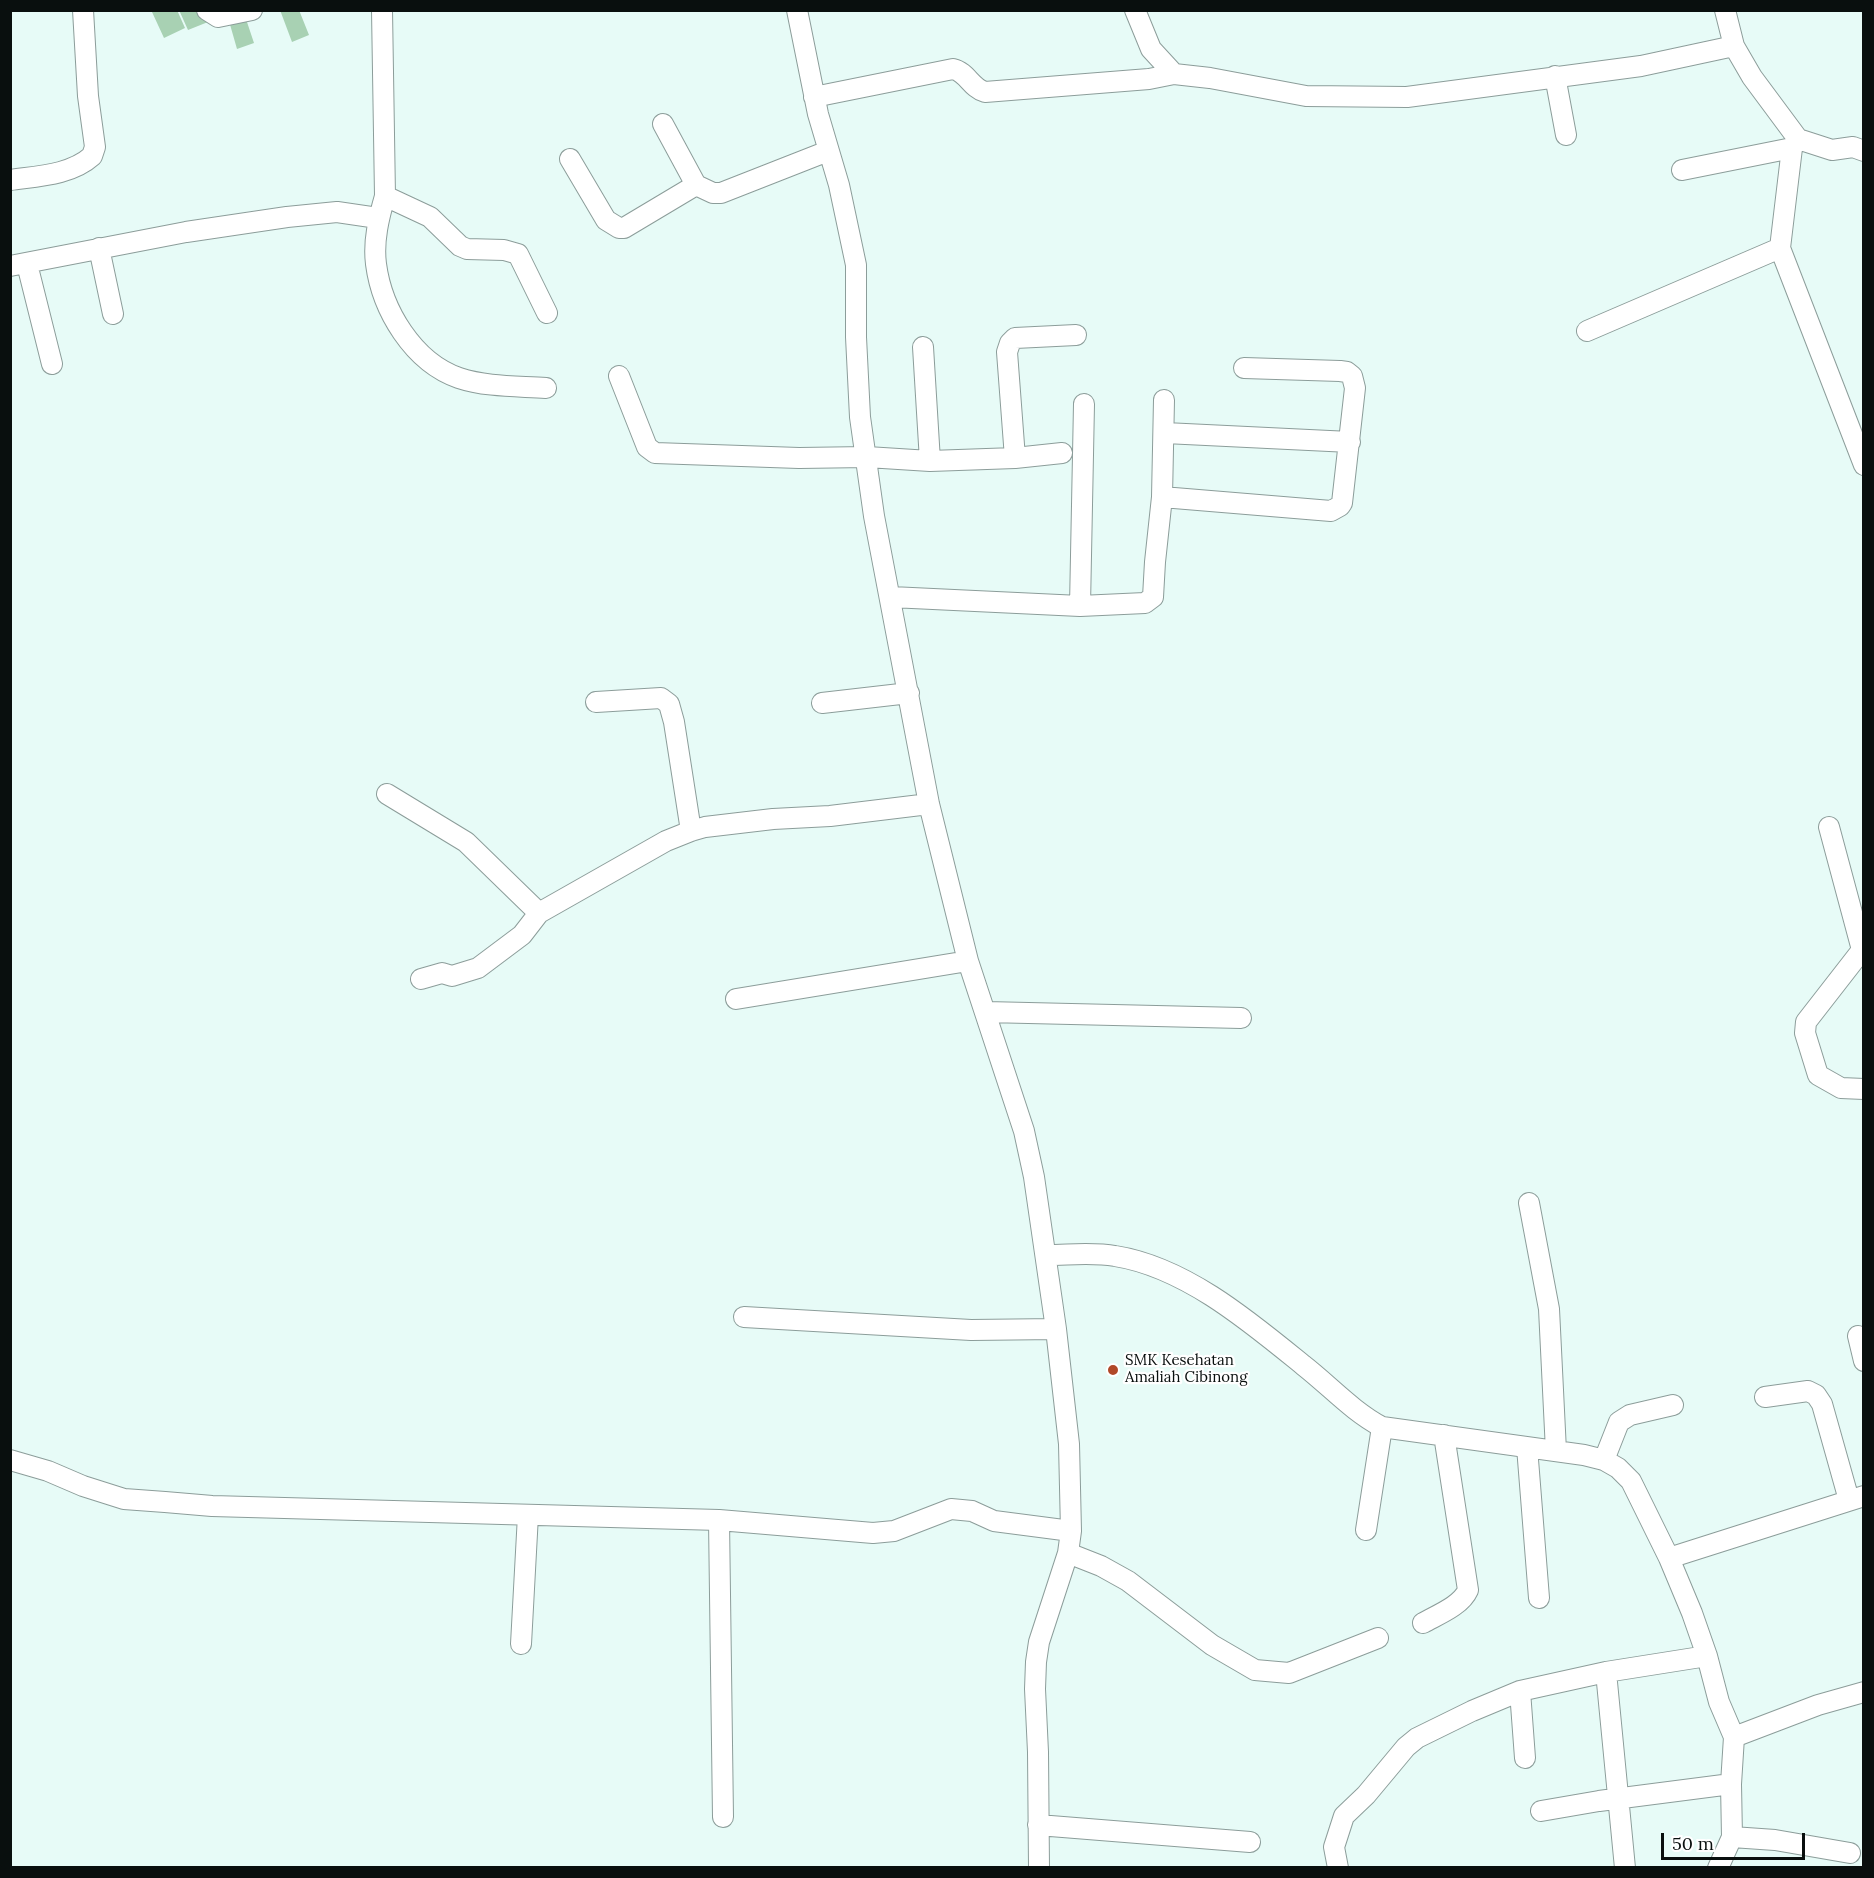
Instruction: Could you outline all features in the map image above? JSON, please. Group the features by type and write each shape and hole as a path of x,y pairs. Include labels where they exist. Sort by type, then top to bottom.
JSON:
{"street":[{"path":"10,180 77,167 92,156 95,147 88,96 83,10"},
{"path":"207,10 218,17 252,10"},
{"path":"382,10 385,196 378,221 376,263 383,294 393,319 409,342 429,361 458,378 494,385 546,388"},
{"path":"797,10 814,97 839,185 856,265 857,379 860,417 874,516 929,804 968,961 1024,1131 1034,1177 1056,1329 1069,1444 1071,1531 1068,1553 1039,1641 1036,1662 1039,1868"},
{"path":"1135,10 1151,49 1173,74"},
{"path":"1725,10 1734,46 1795,144 1780,248 1863,465"},
{"path":"814,97 953,69 964,74 977,89 991,92 1149,79 1173,74 1210,78 1306,96 1407,97 1641,66 1734,46"},
{"path":"1555,76 1566,135"},
{"path":"663,124 696,185 714,194 828,151"},
{"path":"1682,170 1795,144 1832,150 1853,147 1863,151"},
{"path":"570,159 606,220 615,228 624,228 696,185"},
{"path":"385,196 430,218 460,246 467,249 504,250 518,254 547,313"},
{"path":"52,364 19,265 186,232 287,217 337,212 371,217 378,221"},
{"path":"99,248 113,314"},
{"path":"1587,331 1780,248"},
{"path":"1015,458 1008,352 1010,343 1015,338 1076,335"},
{"path":"923,347 930,461"},
{"path":"1162,497 1333,510 1342,503 1355,381 1347,372 1244,368"},
{"path":"619,376 651,452 733,457 867,457 930,461 1015,458 1062,453"},
{"path":"891,597 1080,606 1145,603 1153,599 1162,497 1164,399"},
{"path":"1080,606 1084,404"},
{"path":"1165,433 1350,442"},
{"path":"822,703 909,693"},
{"path":"596,702 661,698 669,704 674,722 691,831"},
{"path":"387,794 466,842 539,913"},
{"path":"421,979 442,973 452,976 478,968 522,934 539,913 666,841 691,831 705,827 773,819 830,816 929,804"},
{"path":"1829,826 1862,950 1806,1022 1805,1033 1818,1075 1841,1088 1863,1089"},
{"path":"735,999 968,961"},
{"path":"986,1012 1241,1018"},
{"path":"1529,1203 1549,1309 1556,1451"},
{"path":"1046,1255 1115,1256 1170,1273 1217,1300 1305,1366 1342,1400 1382,1427 1584,1455 1604,1460 1618,1468 1631,1481 1669,1558 1707,1656 1719,1702 1734,1737 1731,1784 1732,1837 1718,1868"},
{"path":"744,1317 970,1330 1056,1329"},
{"path":"1858,1336 1863,1361"},
{"path":"1669,1558 1856,1498 1822,1404 1816,1395 1808,1390 1765,1397"},
{"path":"1604,1460 1619,1422 1630,1415 1673,1405"},
{"path":"1366,1530 1382,1427"},
{"path":"1423,1623 1458,1602 1466,1596 1468,1590 1444,1435"},
{"path":"1527,1446 1539,1599"},
{"path":"10,1460 124,1498 212,1506 719,1520 873,1533 894,1531 951,1509 972,1511 994,1521 1071,1531"},
{"path":"521,1644 528,1515"},
{"path":"719,1520 723,1817"},
{"path":"1068,1553 1101,1566 1128,1581 1212,1645 1255,1670 1289,1673 1378,1638"},
{"path":"1338,1868 1335,1847 1344,1816 1366,1795 1406,1747 1417,1738 1520,1691 1606,1672 1707,1656"},
{"path":"1606,1672 1625,1868"},
{"path":"1520,1691 1525,1758"},
{"path":"1734,1737 1818,1705 1863,1692"},
{"path":"1541,1811 1731,1784"},
{"path":"1038,1826 1250,1842"},
{"path":"1732,1837 1774,1840 1850,1852"}],"building":[{"path":"177,10 185,28 164,38 152,12"},
{"path":"179,10 203,10 208,22 188,30"},
{"path":"280,10 299,10 309,35 292,42"},
{"path":"245,16 254,43 237,49 229,21"}],"place":[{"name":"SMK Kesehatan Amaliah Cibinong","path":"1113,1370"}]}
